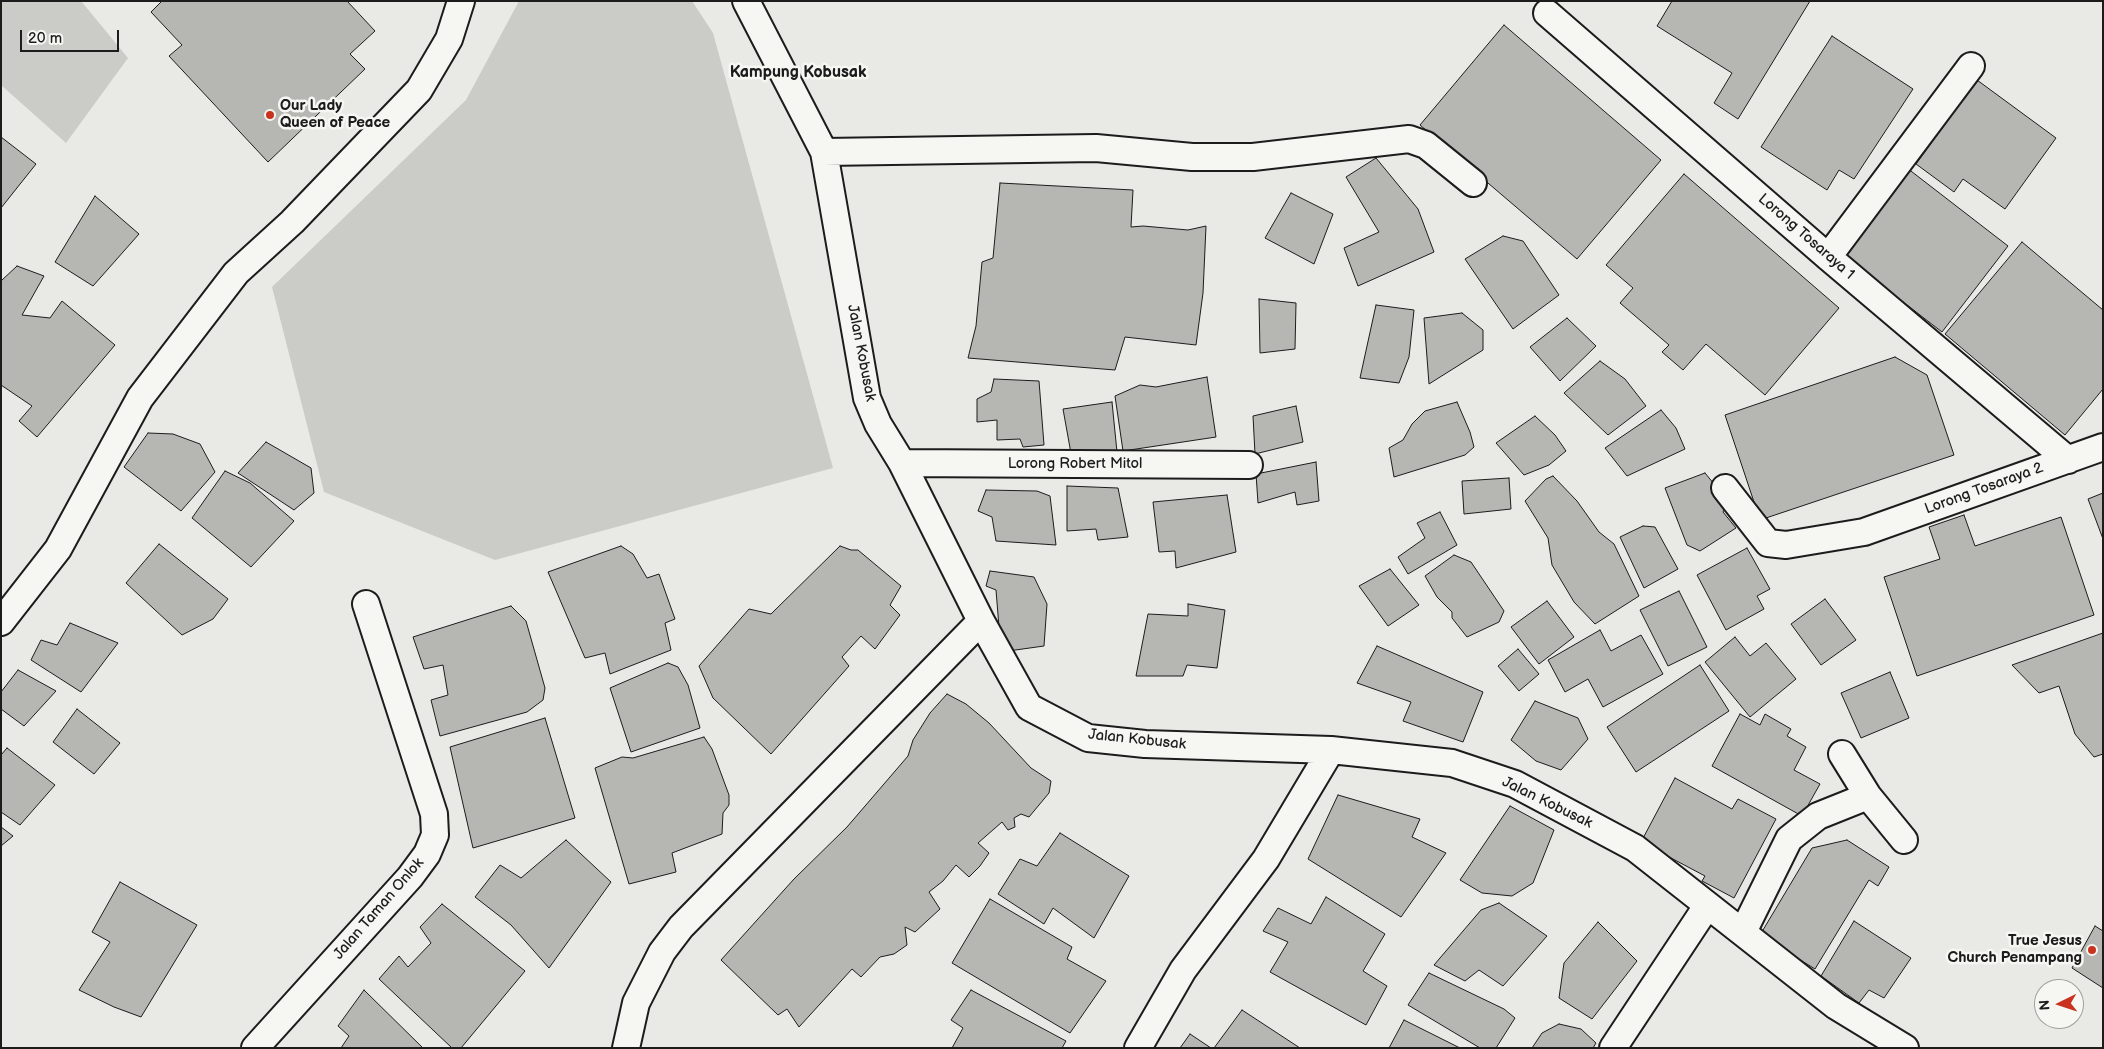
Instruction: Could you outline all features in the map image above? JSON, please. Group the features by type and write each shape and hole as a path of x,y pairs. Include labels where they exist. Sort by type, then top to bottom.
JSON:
{"street":[{"path":"1,622 58,549 140,398 236,273 292,222 419,90 449,39 461,1"},
{"name":"Jalan Kobusak","path":"746,1 824,152 867,398 878,424 902,463 981,621 1029,707 1088,738 1145,744 1331,750 1452,763 1515,784 1634,848 1836,1006 1905,1048"},
{"name":"Lorong Tosaraya 1","path":"1547,13 1828,257 2068,460"},
{"path":"1828,257 1971,66"},
{"path":"824,152 1096,148 1192,157 1253,158 1409,139 1426,145 1473,182"},
{"name":"Lorong Tosaraya 2","path":"1725,488 1768,543 1786,546 1864,532 2103,447"},
{"name":"Lorong Robert Mitol","path":"902,463 1249,465"},
{"name":"Jalan Taman Onlok","path":"255,1048 410,876 427,854 435,835 434,814 366,604"},
{"path":"626,1048 636,1003 662,952 681,927 981,621"},
{"path":"1138,1048 1183,970 1266,859 1331,750"},
{"path":"1842,754 1868,796 1904,840"},
{"path":"1743,932 1789,839 1818,816 1868,796"},
{"path":"1613,1048 1707,906"}],"shaded area":[{"path":"1,1 81,1 128,58 66,143 1,85"},
{"path":"519,1 692,1 713,33 833,468 495,560 324,492 272,287 466,100"}],"building":[{"name":"Our Lady Queen of Peace","path":"162,1 347,1 375,31 350,54 365,69 268,162 169,56 182,45 151,12"},
{"path":"1672,1 1810,1 1738,119 1714,103 1732,73 1657,26"},
{"path":"1504,25 1661,160 1577,259 1420,125"},
{"path":"1832,36 1913,89 1854,179 1839,170 1827,190 1761,147"},
{"path":"1977,80 2056,138 2005,209 1963,179 1954,192 1916,164"},
{"path":"1,137 36,164 1,208"},
{"path":"1376,158 1418,209 1434,252 1358,286 1344,248 1379,232 1346,177"},
{"path":"1907,168 2008,246 1942,332 1841,254"},
{"path":"1684,174 1839,308 1765,395 1706,344 1683,370 1662,352 1669,345 1620,303 1633,288 1606,265"},
{"path":"1000,183 1133,190 1131,227 1143,226 1188,230 1206,226 1203,293 1196,345 1125,337 1115,370 968,358 976,326 982,262 993,258"},
{"path":"1291,193 1333,214 1314,264 1265,238"},
{"path":"95,196 139,234 93,286 55,262"},
{"path":"1503,236 1523,241 1559,295 1513,329 1465,259"},
{"path":"2022,242 2103,310 2103,389 2065,435 1945,334"},
{"path":"17,266 44,276 22,315 50,318 62,301 115,345 37,437 19,421 32,406 1,385 1,281"},
{"path":"1259,299 1296,303 1295,349 1260,353"},
{"path":"1376,305 1414,310 1409,357 1399,383 1360,378"},
{"path":"1462,313 1483,330 1483,350 1429,384 1424,318"},
{"path":"1567,318 1596,346 1560,381 1530,347"},
{"path":"1895,357 1927,375 1954,455 1760,520 1725,415"},
{"path":"1600,361 1625,379 1646,406 1608,435 1564,393"},
{"path":"1207,377 1216,437 1123,451 1115,396 1140,385 1156,387"},
{"path":"994,379 1039,381 1044,445 1023,447 1020,439 997,440 997,420 977,422 977,399 991,392"},
{"path":"1112,402 1117,452 1072,459 1063,409"},
{"path":"1457,402 1470,432 1474,447 1465,455 1394,477 1389,448 1403,440 1412,424 1425,411"},
{"path":"1296,406 1303,442 1255,454 1253,416"},
{"path":"1661,410 1676,428 1685,449 1627,476 1605,448"},
{"path":"1535,416 1555,435 1566,451 1549,465 1524,475 1496,443"},
{"path":"148,433 173,434 200,444 215,472 181,511 124,467"},
{"path":"266,442 311,468 314,493 294,510 238,473"},
{"path":"1316,462 1319,501 1297,505 1295,492 1258,503 1256,474"},
{"path":"225,471 250,483 294,521 251,567 192,518"},
{"path":"1705,473 1728,501 1723,512 1736,528 1700,551 1687,545 1665,488"},
{"path":"1553,476 1577,501 1599,532 1614,544 1639,596 1595,624 1574,602 1552,565 1548,538 1525,501 1546,479"},
{"path":"1509,478 1511,509 1464,514 1462,481"},
{"path":"1067,486 1118,488 1128,537 1098,540 1096,529 1067,531"},
{"path":"986,490 1037,491 1050,496 1056,545 996,541 992,517 978,511"},
{"path":"2103,493 2103,539 2088,499"},
{"path":"1227,495 1236,552 1176,568 1175,551 1159,552 1153,502"},
{"path":"1440,512 1457,545 1408,574 1398,557 1425,538 1417,523"},
{"path":"1964,515 1975,546 2061,517 2094,615 1917,676 1884,577 1940,559 1929,527"},
{"path":"1643,526 1655,527 1678,569 1644,588 1620,537"},
{"path":"159,544 228,599 213,619 182,635 126,583"},
{"path":"621,546 633,554 647,578 659,574 675,619 665,623 671,650 610,674 605,653 585,658 548,572"},
{"path":"840,546 851,550 858,550 901,586 890,605 900,615 875,649 861,636 842,657 849,666 771,754 713,698 699,666 749,609 771,614"},
{"path":"1747,548 1770,589 1757,596 1764,609 1726,630 1697,575"},
{"path":"1454,555 1471,562 1504,611 1499,622 1467,637 1452,618 1452,612 1437,597 1425,576"},
{"path":"1390,569 1419,605 1388,626 1359,586"},
{"path":"990,571 1034,577 1047,604 1044,646 1001,652 996,590 986,586"},
{"path":"1679,591 1707,647 1668,666 1640,610"},
{"path":"1825,599 1856,640 1821,665 1791,624"},
{"path":"1547,601 1574,637 1539,664 1511,627"},
{"path":"1188,604 1225,610 1217,668 1187,665 1183,676 1136,676 1148,614 1188,616"},
{"path":"511,606 526,621 545,688 543,700 527,712 440,736 431,700 448,695 443,665 424,669 413,637"},
{"path":"70,623 118,643 81,692 31,660 41,640 57,645"},
{"path":"1600,630 1611,651 1641,635 1663,674 1603,707 1588,679 1565,692 1548,660"},
{"path":"2103,633 2103,754 2094,757 2075,734 2059,686 2039,693 2012,665"},
{"path":"1735,637 1750,656 1766,643 1796,679 1750,717 1705,662"},
{"path":"1377,646 1483,692 1463,742 1403,721 1411,702 1357,683"},
{"path":"1518,649 1539,674 1519,691 1498,666"},
{"path":"668,663 678,667 688,685 700,728 631,752 610,688"},
{"path":"1700,665 1729,711 1636,772 1607,727"},
{"path":"18,670 56,691 24,726 1,709 1,692"},
{"path":"1890,672 1909,718 1861,738 1841,693"},
{"path":"947,694 966,704 989,723 1031,768 1051,781 1049,793 1029,817 1021,814 1014,818 1015,827 1008,830 1002,822 978,843 989,853 969,877 956,865 943,881 929,892 940,909 915,932 905,927 907,945 894,954 880,957 861,977 852,969 799,1027 787,1009 778,1015 721,960 794,879 847,827 908,756 913,740 930,713"},
{"path":"1535,701 1578,718 1588,739 1561,770 1536,761 1511,740"},
{"path":"77,709 120,743 94,774 53,742"},
{"path":"1740,714 1760,725 1765,714 1791,729 1787,736 1806,747 1794,770 1820,784 1802,816 1712,766"},
{"path":"545,718 575,818 473,848 450,747"},
{"path":"704,737 712,749 729,795 729,805 723,813 722,834 672,853 676,872 629,884 595,768 622,757 633,758"},
{"path":"7,748 55,785 20,825 1,812 1,755"},
{"path":"1675,778 1732,809 1738,799 1776,819 1734,898 1702,881 1705,876 1641,842"},
{"path":"1338,795 1420,819 1412,837 1446,853 1401,917 1308,859"},
{"path":"1510,806 1554,830 1533,883 1512,896 1482,893 1460,880"},
{"path":"1,827 13,836 1,846"},
{"path":"1060,833 1129,876 1094,938 1053,908 1044,924 998,894 1020,859 1037,866"},
{"path":"566,840 611,882 549,968 511,925 475,897 500,865 521,878"},
{"path":"1847,840 1889,867 1878,886 1869,880 1815,969 1760,935 1812,848"},
{"path":"120,882 197,925 141,1017 114,1007 79,990 110,942 92,932"},
{"path":"1326,897 1385,934 1363,971 1387,986 1366,1025 1270,972 1288,942 1263,931 1278,908 1311,924"},
{"path":"990,899 1072,947 1067,959 1106,981 1070,1033 952,963"},
{"path":"1499,903 1547,936 1503,986 1479,970 1465,981 1434,965 1481,910"},
{"path":"442,904 525,971 461,1048 452,1048 379,979 399,956 408,967 431,943 420,927"},
{"path":"1854,921 1911,958 1884,998 1869,990 1859,1003 1821,976"},
{"path":"1598,922 1637,961 1592,1019 1559,998 1564,963"},
{"name":"True Jesus Church Penampang","path":"2095,926 2103,931 2103,988 2072,968"},
{"path":"1429,973 1504,1009 1515,1018 1496,1048 1480,1048 1408,1005"},
{"path":"364,990 423,1048 341,1048 349,1036 338,1026"},
{"path":"971,990 1066,1041 1062,1048 952,1048 963,1028 951,1020"},
{"path":"1242,1010 1300,1048 1214,1048"},
{"path":"1404,1020 1460,1048 1389,1048"},
{"path":"1559,1024 1581,1029 1596,1043 1593,1048 1532,1048 1542,1033"},
{"path":"1190,1034 1211,1048 1180,1048"}],"place":[{"name":"Our Lady Queen of Peace","path":"270,115"},
{"name":"True Jesus Church Penampang","path":"2092,950"}],"district":[{"name":"Kampung Kobusak","path":"798,73"}]}
